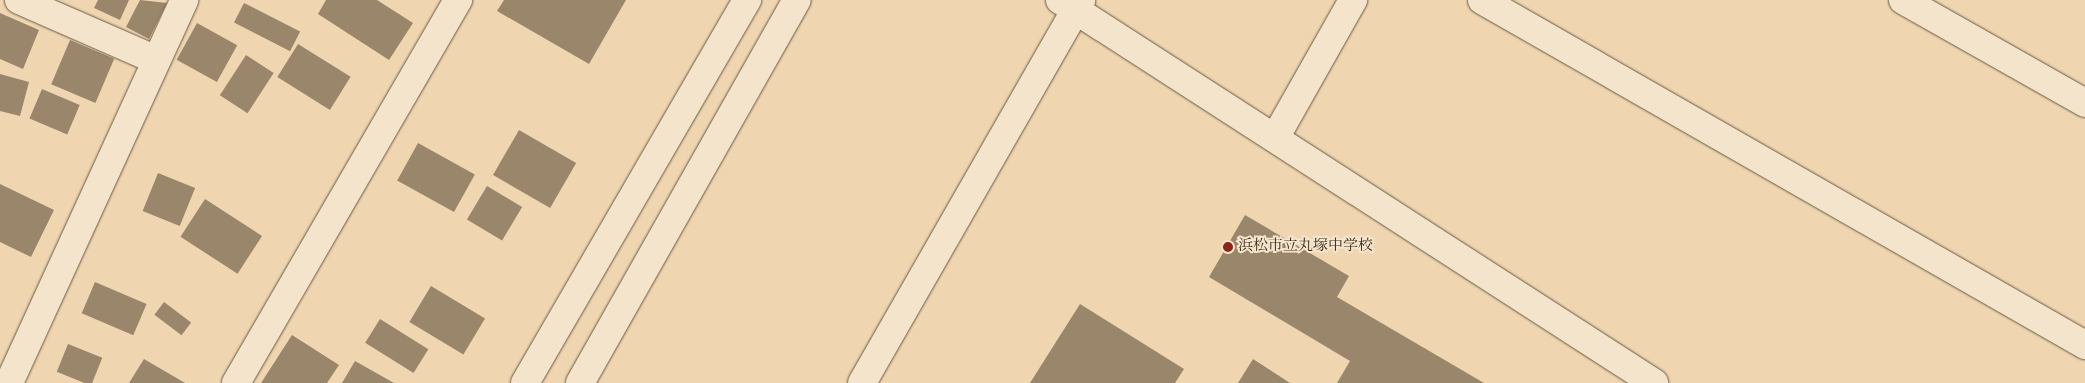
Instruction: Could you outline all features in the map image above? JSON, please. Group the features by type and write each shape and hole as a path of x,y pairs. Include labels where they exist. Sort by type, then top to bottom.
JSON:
{"street":[{"path":"19,0 154,59"},
{"path":"9,383 154,59 184,0"},
{"path":"236,383 458,0"},
{"path":"526,383 747,0"},
{"path":"580,383 797,0"},
{"path":"1275,138 1353,0"},
{"path":"1482,0 2085,345"},
{"path":"1903,0 2085,103"},
{"path":"862,383 1072,3 1275,138 1654,383"}],"building":[{"path":"98,0 129,0 120,20 94,8"},
{"path":"140,0 167,3 149,39 126,27"},
{"path":"326,0 377,0 413,23 389,60 318,14"},
{"path":"504,0 626,0 589,64 497,11"},
{"path":"244,3 300,32 290,51 234,23"},
{"path":"0,13 39,30 23,69 0,59"},
{"path":"197,23 237,45 217,82 177,60"},
{"path":"70,40 114,59 95,103 51,84"},
{"path":"298,44 351,77 330,110 277,77"},
{"path":"246,55 274,73 248,113 220,95"},
{"path":"0,74 29,82 20,116 0,111"},
{"path":"42,89 80,105 67,134 29,118"},
{"path":"519,130 576,163 550,208 493,175"},
{"path":"418,143 475,175 454,212 397,181"},
{"path":"158,173 195,188 180,226 143,211"},
{"path":"0,184 54,210 31,257 0,242"},
{"path":"487,186 522,207 502,241 467,219"},
{"path":"205,199 262,236 238,274 180,237"},
{"path":"1245,215 1349,276 1337,297 1484,383 1337,383 1350,361 1209,277"},
{"path":"95,282 147,304 133,335 82,313"},
{"path":"431,286 485,318 463,354 409,322"},
{"path":"164,302 191,322 182,335 154,315"},
{"path":"1080,304 1184,369 1175,383 1030,383"},
{"path":"380,319 428,349 414,373 365,343"},
{"path":"292,335 339,365 327,383 261,383"},
{"path":"68,344 102,358 92,383 84,383 57,372"},
{"path":"144,359 185,383 129,383"},
{"path":"1253,359 1290,383 1238,383"},
{"path":"355,361 394,383 342,383"}],"place":[{"name":"浜松市立丸塚中学校","path":"1228,247"}]}
